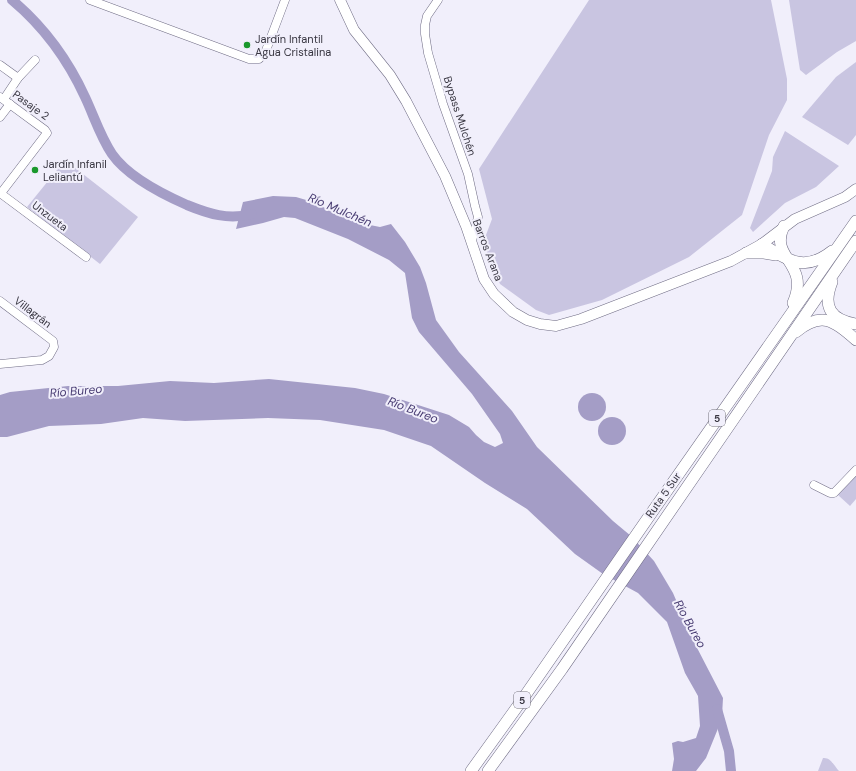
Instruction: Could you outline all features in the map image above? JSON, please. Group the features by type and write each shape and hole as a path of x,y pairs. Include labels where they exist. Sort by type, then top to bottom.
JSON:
{"highway":[{"name":"Ruta 5 Sur","path":"471,771 856,220"},
{"path":"784,226 780,241 782,250 786,258 795,269 798,283 797,293 785,321"},
{"name":"Ruta 5 Sur","path":"488,771 535,707 663,524 856,241"},
{"path":"746,253 764,253 786,258 799,263 812,262 826,255 841,242"},
{"path":"762,244 786,258"},
{"path":"837,268 828,294 829,306 833,314 855,330"},
{"path":"789,338 810,322 819,320 832,322 855,330"}],"main road":[{"name":"Barros Arana","path":"340,0 354,30 390,75 406,101 445,176 472,241 484,279 500,301 520,316 533,323 550,326 571,322 602,312 684,280 746,253 762,244 795,219 845,197 856,189"}],"street":[{"path":"90,0 249,59 259,59 265,53 285,0"},
{"name":"Bypass Mulchén","path":"438,0 427,16 425,34 428,53 443,104 468,174 478,217 472,241"},
{"path":"0,118 5,100 18,78 35,60"},
{"path":"0,64 18,78"},
{"name":"Pasaje 2","path":"0,193 47,133 5,100"},
{"name":"Unzueta","path":"0,193 86,257"},
{"name":"Villagrán","path":"0,302 53,341 54,347 46,358 0,364"},
{"path":"814,485 830,493 834,493 856,470"}],"shaded area":[{"path":"589,0 771,0 787,79 787,100 769,135 742,215 689,257 602,300 549,315 536,310 500,284 483,243 492,219 479,169"},
{"path":"789,0 856,0 856,41 837,52 806,75 800,70"},
{"path":"856,62 856,135 848,145 802,117 836,77"},
{"path":"785,131 839,166 816,187 785,203 753,232 750,228 772,171 773,157"},
{"path":"65,160 138,217 100,264 27,207"},
{"path":"856,475 856,499 850,506 838,495"},
{"path":"823,758 830,760 839,771 818,771"}],"water":[{"path":"273,196 296,197 313,202 360,223 380,227 391,224 405,242 420,267 436,320 459,352 512,411 537,447 613,521 631,536 654,561 673,593 694,642 723,698 722,716 717,731 706,758 696,771 672,771 674,759 672,743 678,741 683,742 696,738 700,726 698,696 685,673 667,622 638,593 603,574 575,554 527,509 485,483 431,446 384,430 320,420 268,418 185,421 143,418 101,424 49,426 7,437 0,437 0,395 10,392 68,386 118,386 170,381 214,383 269,379 355,388 384,394 449,415 469,427 484,442 495,447 503,443 500,434 472,394 419,332 412,318 405,273 389,260 348,239 295,218 284,217 236,229 243,202"},
{"path":"592,393 602,397 606,407 602,417 592,421 582,417 578,407 582,397"},
{"path":"612,417 622,421 626,431 622,441 612,445 602,441 598,431 602,421"}],"waterway":[{"name":"Río Mulchén","path":"12,0 44,32 63,57 78,83 108,147 112,154 127,170 146,184 167,196 203,211 227,216 243,216 252,214"},
{"name":"Río Bureo","path":"717,709 729,751 731,771"}],"place":[{"name":"Jardín Infantil Agua Cristalina","path":"247,45"},
{"name":"Jardín Infanil Leliantú","path":"35,170"}]}
